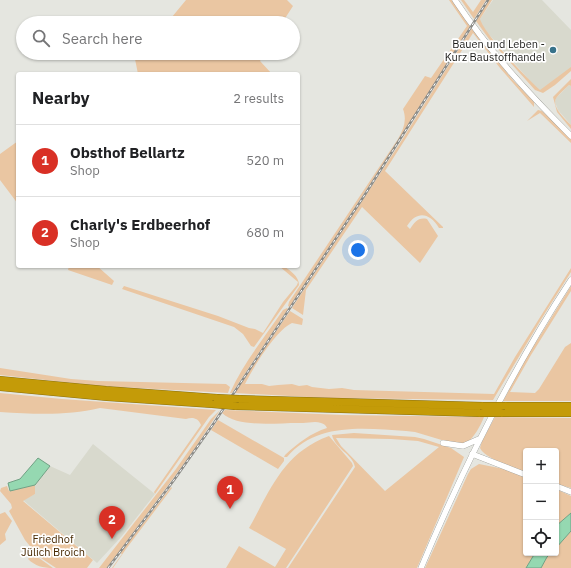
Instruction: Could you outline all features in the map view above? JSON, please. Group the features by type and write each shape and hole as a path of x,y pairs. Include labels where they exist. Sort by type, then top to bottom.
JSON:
{"highway":[{"path":"0,380 106,390 217,398 237,402"},
{"path":"0,387 107,397 212,404 237,402 482,409 505,406 571,406"},
{"path":"482,409 501,413 571,413"}],"main road":[{"path":"455,0 472,25 501,61 571,136"},
{"path":"421,568 479,439 521,361 571,280"},
{"path":"443,443 463,446 479,439"},
{"path":"472,454 523,474"},
{"path":"559,487 571,492"}],"shaded area":[{"path":"493,0 542,0 571,30 571,68 539,91 478,22"},
{"path":"569,85 571,86 571,125 558,110 555,102 556,98"},
{"path":"93,444 155,494 122,536 97,563 23,500 35,494 35,485 50,466 70,475"},
{"path":"38,458 50,466 35,485 10,491 8,483 20,479"},
{"path":"571,513 571,531 559,545 559,523"},
{"path":"533,556 548,556 541,568 526,568"}],"green space":[{"path":"186,0 287,0 293,6 287,16 173,16"},
{"path":"449,0 452,0 471,25 397,143 290,307 288,306 289,302 398,139 404,124 405,117 403,109 425,76 431,78 467,26"},
{"path":"461,0 464,0 473,12 481,0 486,0 474,19"},
{"path":"489,0 492,0 480,19 483,26 507,56 540,90 571,67 571,71 543,93 535,90 489,39 476,21"},
{"path":"472,28 512,79 534,102 534,107 500,68 473,33 385,171 443,228 439,228 432,219 423,215 415,217 407,226 410,229 419,219 427,219 438,236 420,263 362,207 306,290 303,315 292,308 400,143"},
{"path":"135,60 261,60 270,72 138,72"},
{"path":"571,79 571,86 569,85 557,97 555,104 562,116 571,125 571,129 557,112 553,97"},
{"path":"538,110 542,111 571,139 571,143 540,113 527,121"},
{"path":"16,142 16,201 0,180 0,154"},
{"path":"68,268 99,268 114,281 112,285 68,270"},
{"path":"281,268 286,268 294,274 298,279 299,285 254,347 251,346 243,334 234,327 122,289 124,286 218,316 263,333 298,282"},
{"path":"571,268 571,272 493,400 326,398 234,393 290,311 303,319 302,325 292,323 279,333 253,369 245,384 262,384 269,386 292,384 329,389 342,388 354,390 494,394 515,357"},
{"path":"571,286 571,291 510,392 535,393 565,347 571,343 571,401 503,401 528,355"},
{"path":"288,309 232,393 230,393 241,371 255,350 283,310"},
{"path":"0,368 71,379 226,384 230,387 228,393 101,386 0,375"},
{"path":"0,393 216,410 209,417 155,494 154,492 201,425 197,419 186,419 100,408 88,411 38,414 0,412"},
{"path":"220,410 191,454 107,568 99,568 176,469 211,419"},
{"path":"225,410 342,415 484,417 472,438 466,444 445,441 415,432 374,429 342,430 312,438 299,446 287,457 284,457 305,439 327,428 326,426 322,423 316,422 272,424 249,423 229,418 222,413"},
{"path":"495,417 571,418 571,488 559,484 559,448 523,448 523,471 488,456 480,448 482,441"},
{"path":"218,420 284,458 284,461 278,469 211,430"},
{"path":"354,433 415,437 451,448 464,457 417,568 288,568 355,467 354,462 337,444 332,435","holes":["336,438 418,441 439,447 385,491 341,446"]},
{"path":"329,436 353,466 286,568 226,568 239,546 275,567 286,549 249,528 272,486 289,462 313,443"},
{"path":"479,464 504,469 523,476 523,556 533,556 526,568 425,568 471,469"},
{"name":"Friedhof Jülich Broich","path":"35,485 35,494 23,501 93,560 87,568 56,568 38,556 25,540 9,511 12,508 11,504 0,491 1,488 7,486 10,491"},
{"path":"171,487 172,488 112,568 122,554 120,553"},
{"path":"559,490 571,496 571,513 559,523"},
{"path":"5,512 12,521 5,534 6,540 0,545 0,514"},
{"path":"571,531 571,568 541,568 548,556 559,556 559,545"},
{"path":"32,553 53,568 46,568 33,563 28,559"}],"railway":[{"path":"108,568 174,480 214,423 364,196 488,0"}],"place":[{"name":"Bauen und Leben - Kurz Baustoffhandel","path":"553,50"},
{"name":"Obsthof Bellartz","path":"230,509"},
{"name":"Charly's Erdbeerhof","path":"112,539"}]}
